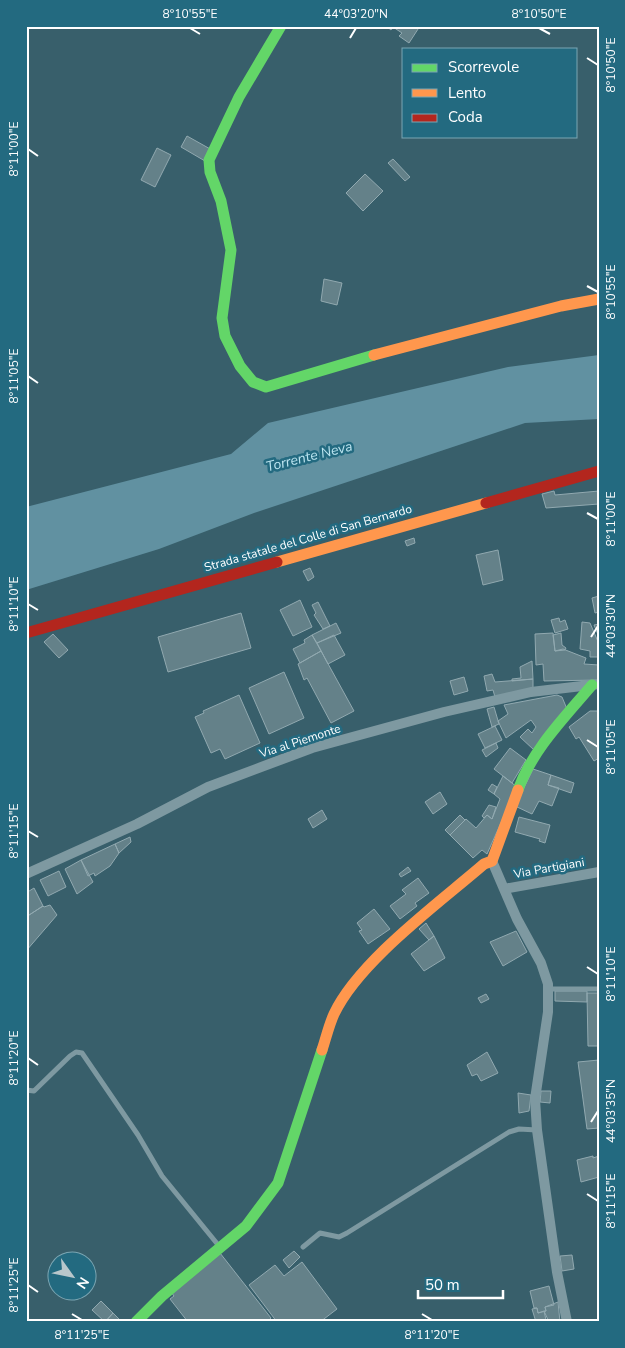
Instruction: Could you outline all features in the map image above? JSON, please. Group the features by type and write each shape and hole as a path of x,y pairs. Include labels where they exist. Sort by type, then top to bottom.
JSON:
{"street":[{"path":"281,26 239,97 209,160 210,172 222,201 231,250 222,318 226,336 240,366 253,382 266,387 284,383 382,353 561,306 599,299"},
{"name":"Strada statale del Colle di San Bernardo","path":"26,633 599,472"},
{"path":"136,1322 162,1296 246,1226 278,1183 334,1014 348,991 378,957 484,864 492,861 522,778 551,733 595,684"},
{"name":"Via al Piemonte","path":"26,874 137,824 208,787 312,748 444,712 531,692 595,684"},
{"name":"Via Partigiani","path":"492,861 504,888 599,872"},
{"path":"504,888 517,919 541,963 548,988 548,1012 535,1099 537,1130 557,1272 567,1322"}],"lane":[{"path":"548,988 599,989"},
{"path":"26,1090 34,1091 70,1056 76,1052 82,1053 138,1135 162,1176 221,1248"},
{"path":"303,1247 320,1233 339,1237 347,1233 509,1132 519,1129 537,1130"}],"water":[{"name":"Torrente Neva","path":"599,355 599,419 525,423 254,513 159,549 26,590 26,507 231,454 268,423 508,367"}],"building":[{"path":"386,26 420,26 409,43 399,36 402,33 393,27 391,30"},
{"path":"187,136 212,150 205,161 181,147"},
{"path":"157,148 171,155 155,187 141,180"},
{"path":"393,159 410,177 405,181 388,163"},
{"path":"365,174 383,191 363,211 346,193"},
{"path":"324,279 342,283 337,305 321,301"},
{"path":"554,491 555,495 599,491 599,504 546,508 542,494"},
{"path":"414,538 415,543 407,546 405,541"},
{"path":"498,550 503,580 483,585 476,555"},
{"path":"310,568 314,577 308,581 303,571"},
{"path":"599,596 599,612 595,613 592,598"},
{"path":"300,600 312,627 293,636 280,610"},
{"path":"318,602 330,626 323,629 314,615 316,613 312,605"},
{"path":"241,613 251,648 168,672 158,637"},
{"path":"559,618 560,622 565,620 568,629 555,633 551,620"},
{"path":"582,622 590,623 599,644 599,657 590,657 590,651 580,649"},
{"path":"336,623 341,633 317,643 312,635"},
{"path":"599,624 599,637 594,625"},
{"path":"553,633 555,651 563,649 586,658 584,664 599,665 599,680 544,681 543,664 536,665 535,634"},
{"path":"561,633 562,645 566,648 565,650 555,651 553,635"},
{"path":"53,634 68,650 59,658 44,642"},
{"path":"312,635 321,651 300,663 293,649 305,643 304,640"},
{"path":"334,635 345,655 328,664 317,643"},
{"path":"321,651 354,711 331,723 307,678 304,680 298,664"},
{"path":"532,661 533,679 512,681 512,679 521,678 520,667"},
{"path":"284,672 304,718 269,734 249,688"},
{"path":"492,674 495,682 533,679 533,691 495,697 493,690 487,691 484,676"},
{"path":"464,677 468,691 454,695 450,681"},
{"path":"239,695 260,743 225,759 220,749 211,753 195,717 204,713 203,711"},
{"path":"557,695 562,697 567,709 534,750 520,737 528,729 532,733 536,727 531,720 506,738 498,721 508,714 504,705"},
{"path":"494,707 499,724 492,727 487,709"},
{"path":"590,711 599,711 599,758 594,761 579,737 576,739 569,727"},
{"path":"495,726 502,740 485,748 478,734"},
{"path":"496,743 498,748 486,757 482,750"},
{"path":"510,748 526,760 512,783 494,769"},
{"path":"533,769 551,775 548,785 559,788 552,806 539,801 532,814 515,806"},
{"path":"551,775 574,783 571,793 548,785"},
{"path":"503,776 517,787 487,854 482,850 473,858 450,835 466,819 476,828 487,815 492,819 500,799 494,794"},
{"path":"492,784 497,787 494,794 488,790"},
{"path":"440,792 447,804 433,814 425,802"},
{"path":"489,805 496,807 492,819 487,815 484,818 482,816"},
{"path":"322,810 327,819 313,828 308,819"},
{"path":"460,815 465,820 450,835 445,830"},
{"path":"519,817 550,825 545,843 539,841 540,839 515,832"},
{"path":"130,837 131,842 119,853 115,844"},
{"path":"115,844 119,853 110,866 95,876 94,873 88,876 81,860"},
{"path":"81,860 93,882 77,894 65,869"},
{"path":"408,867 411,871 401,877 399,874"},
{"path":"59,871 66,887 48,896 40,880"},
{"path":"418,878 429,893 415,903 417,906 400,919 390,906 406,894 402,890"},
{"path":"34,888 43,906 26,917 26,893"},
{"path":"50,905 57,915 26,951 26,917 43,906"},
{"path":"374,909 390,929 368,944 359,931 362,930 357,923"},
{"path":"426,923 434,936 429,940 419,929"},
{"path":"516,931 527,952 503,966 490,942"},
{"path":"434,936 445,958 424,971 411,954"},
{"path":"555,991 587,991 587,1002 555,1001"},
{"path":"587,993 599,993 599,1046 588,1046"},
{"path":"486,994 489,999 481,1003 478,998"},
{"path":"487,1052 498,1073 481,1081 477,1074 472,1076 467,1065"},
{"path":"599,1060 599,1128 587,1129 578,1062"},
{"path":"541,1091 551,1091 550,1103 540,1102"},
{"path":"518,1093 531,1095 529,1111 519,1113"},
{"path":"593,1156 593,1158 599,1156 599,1177 581,1182 577,1160"},
{"path":"294,1251 300,1257 289,1268 283,1260"},
{"path":"220,1253 271,1318 267,1322 188,1322 170,1299 174,1296 171,1292"},
{"path":"572,1255 574,1269 562,1271 560,1256"},
{"path":"302,1262 337,1309 320,1322 277,1322 249,1285 275,1265 284,1276"},
{"path":"549,1286 554,1305 545,1307 546,1311 538,1313 537,1308 534,1308 530,1291"},
{"path":"101,1301 113,1313 105,1322 92,1310"},
{"path":"558,1302 560,1322 549,1322 544,1311 546,1311 545,1307"},
{"path":"537,1308 538,1313 544,1311 546,1320 536,1322 532,1309"},
{"path":"113,1313 122,1322 105,1322"}],"traffic: fast":[{"path":"281,26 239,97 209,160 210,172 221,201 231,250 222,318 225,336 240,366 253,382 266,387 374,355"},
{"path":"518,790 524,775 540,748 592,685"},
{"path":"136,1322 162,1296 246,1226 278,1183 322,1050"}],"traffic: slow":[{"path":"374,355 561,306 599,299"},
{"path":"277,562 486,503"},
{"path":"322,1050 334,1014 346,994 362,974 401,934 484,864 492,861 518,790"}],"traffic: jam":[{"path":"486,503 599,471"},
{"path":"26,633 277,562"}]}
